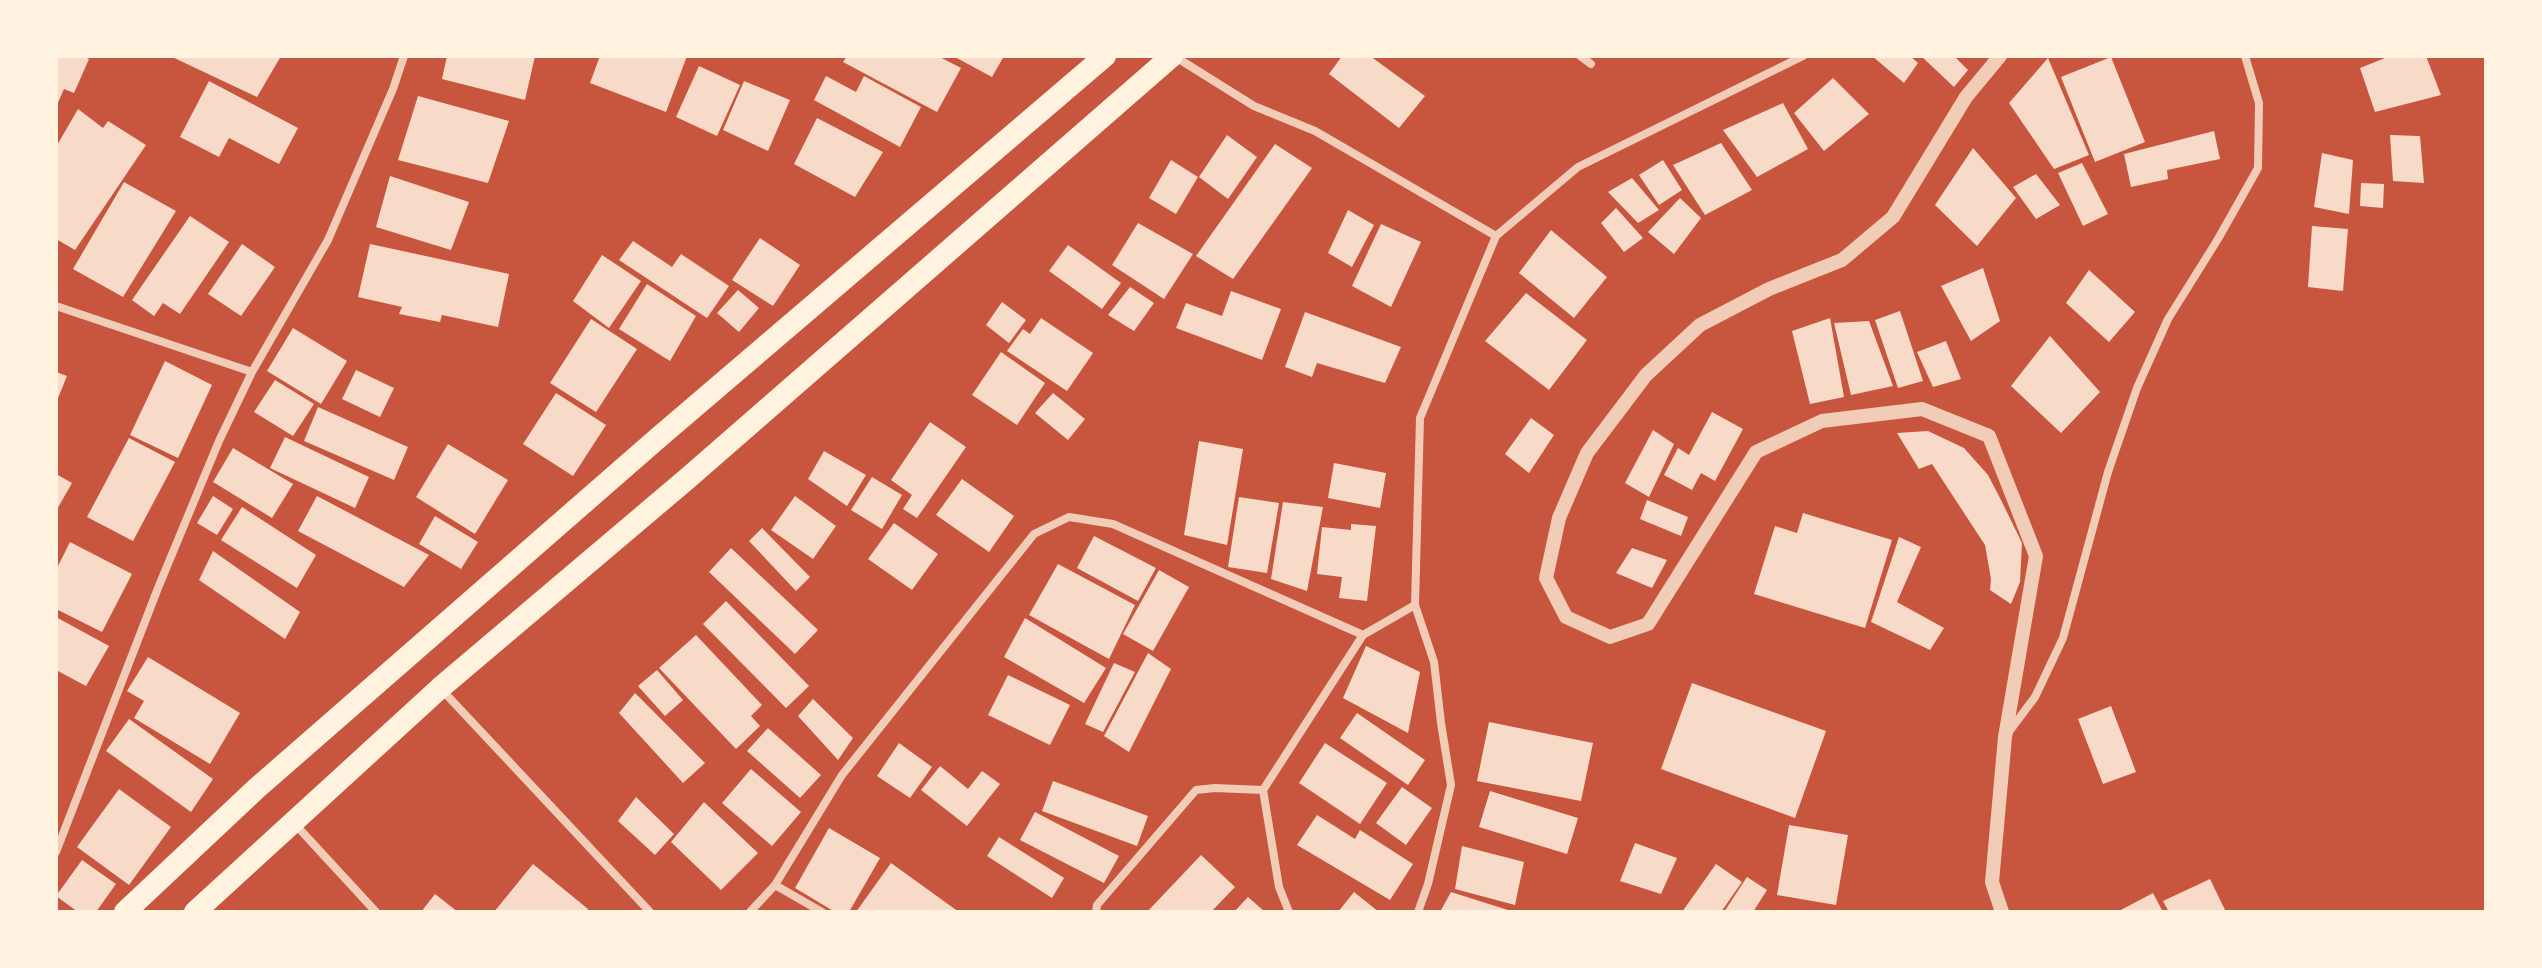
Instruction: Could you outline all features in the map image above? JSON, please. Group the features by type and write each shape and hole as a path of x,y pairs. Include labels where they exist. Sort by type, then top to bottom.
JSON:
{"highway":[{"path":"125,912 257,788 658,438 1105,56"},
{"path":"195,912 440,688 688,478 1173,56"}],"street":[{"path":"56,852 158,588 219,441 252,372 328,240 393,89 404,56"},
{"path":"1173,56 1254,106 1315,131 1496,236"},
{"path":"1580,56 1591,64"},
{"path":"1418,912 1428,884 1451,785 1434,662 1415,605 1420,418 1496,236 1578,167 1803,56"},
{"path":"2000,56 1966,97 1893,217 1842,260 1769,289 1700,325 1646,375 1587,453 1559,518 1546,578 1566,617 1610,637 1648,624 1756,452 1822,421 1922,409 1989,436 2036,556 2005,737 1992,882 2002,912"},
{"path":"2005,737 2035,697 2063,638 2108,472 2168,319 2258,168 2259,103 2245,56"},
{"path":"56,306 252,372"},
{"path":"750,912 775,885 842,775 1024,546 1034,534 1069,517 1113,524 1363,635"},
{"path":"1289,912 1279,887 1263,790 1363,635 1415,605"},
{"path":"440,688 650,912"},
{"path":"1096,912 1097,905 1196,790 1263,790"},
{"path":"293,822 376,912"},
{"path":"775,885 822,912"}],"building":[{"path":"56,56 83,56 89,59 74,93 64,89 56,107"},
{"path":"170,56 281,56 257,97"},
{"path":"447,56 535,56 525,100 442,79"},
{"path":"600,56 687,56 666,112 590,83"},
{"path":"847,56 938,56 961,68 937,112 843,62"},
{"path":"953,56 1004,56 992,77"},
{"path":"1342,56 1370,56 1425,96 1399,128 1329,74"},
{"path":"1872,56 1910,56 1918,63 1904,83"},
{"path":"1921,56 1954,56 1968,70 1954,87"},
{"path":"2390,56 2426,56 2441,95 2375,112 2360,68"},
{"path":"2111,57 2145,142 2095,162 2061,77"},
{"path":"2048,58 2089,155 2054,169 2009,103"},
{"path":"699,66 740,85 717,136 676,117"},
{"path":"826,76 856,92 864,76 921,107 900,147 814,100"},
{"path":"1833,78 1869,114 1824,151 1794,113"},
{"path":"209,81 298,128 279,164 229,138 219,157 180,137"},
{"path":"744,81 790,100 768,151 723,130"},
{"path":"418,96 509,121 488,183 398,160"},
{"path":"1783,103 1808,149 1757,177 1723,130"},
{"path":"78,109 103,128 108,121 146,145 75,250 56,239 56,147"},
{"path":"817,118 883,152 855,197 794,164"},
{"path":"2214,131 2220,159 2167,170 2168,179 2131,187 2124,154"},
{"path":"1227,135 1257,157 1228,199 1199,177"},
{"path":"2390,135 2420,136 2424,183 2393,181"},
{"path":"1721,143 1752,190 1705,215 1673,165"},
{"path":"1275,144 1312,168 1233,279 1196,256"},
{"path":"1973,148 2016,198 1977,246 1935,205"},
{"path":"2322,153 2353,160 2349,214 2314,207"},
{"path":"1171,160 1198,177 1176,214 1149,198"},
{"path":"1663,160 1682,190 1659,205 1639,175"},
{"path":"2082,163 2108,214 2083,226 2058,173"},
{"path":"2036,174 2060,205 2036,219 2013,187"},
{"path":"390,176 469,202 451,250 376,227"},
{"path":"1632,178 1659,210 1638,223 1608,192"},
{"path":"124,182 176,211 123,297 73,269"},
{"path":"2361,183 2384,184 2383,208 2360,206"},
{"path":"1680,198 1701,218 1674,254 1648,232"},
{"path":"1616,208 1643,238 1624,252 1601,223"},
{"path":"1348,210 1374,225 1352,267 1328,253"},
{"path":"190,216 229,242 180,314 163,303 154,316 132,300"},
{"path":"1138,223 1193,254 1164,299 1112,265"},
{"path":"1381,224 1421,242 1391,307 1352,286"},
{"path":"2312,226 2348,229 2343,291 2308,287"},
{"path":"1551,230 1607,277 1574,318 1519,273"},
{"path":"760,238 800,265 773,306 732,280"},
{"path":"633,241 672,267 681,254 729,286 707,318 619,260"},
{"path":"242,244 275,267 241,316 208,294"},
{"path":"370,244 509,274 498,327 442,315 440,322 399,314 402,307 358,297"},
{"path":"1068,245 1121,283 1102,309 1049,271"},
{"path":"602,255 641,281 609,328 573,301"},
{"path":"1983,268 2000,321 1971,341 1941,286"},
{"path":"2089,270 2135,312 2109,342 2066,303"},
{"path":"647,284 696,316 670,361 619,329"},
{"path":"1130,287 1154,303 1134,331 1108,315"},
{"path":"738,290 759,308 739,332 717,313"},
{"path":"1231,291 1281,309 1262,360 1176,328 1186,303 1222,316"},
{"path":"1526,293 1587,340 1549,390 1485,341"},
{"path":"1002,302 1026,320 1009,343 986,325"},
{"path":"1900,311 1923,381 1898,388 1875,320"},
{"path":"1305,312 1401,347 1385,383 1317,363 1312,377 1285,367"},
{"path":"1041,318 1093,353 1067,391 1007,351 1023,329 1030,334"},
{"path":"1830,318 1844,397 1810,404 1792,331"},
{"path":"591,319 637,349 596,412 550,383"},
{"path":"1869,321 1893,386 1851,395 1834,323"},
{"path":"293,328 347,361 321,404 267,371"},
{"path":"2050,336 2100,392 2061,433 2011,386"},
{"path":"1946,341 1961,379 1933,387 1917,352"},
{"path":"1001,352 1045,383 1017,425 972,395"},
{"path":"165,361 212,385 178,458 130,435"},
{"path":"356,370 394,388 380,417 342,399"},
{"path":"56,372 67,376 56,403"},
{"path":"275,380 314,404 293,436 254,412"},
{"path":"556,393 606,425 573,476 523,444"},
{"path":"1053,393 1085,419 1068,440 1035,413"},
{"path":"318,407 408,447 394,480 304,441"},
{"path":"1712,412 1743,429 1715,481 1701,473 1692,490 1664,475 1678,448 1689,455"},
{"path":"1531,418 1554,435 1529,473 1505,454"},
{"path":"930,422 966,447 917,518 903,509 912,495 891,480"},
{"path":"1653,430 1674,444 1649,497 1625,483"},
{"path":"1928,431 1964,448 1988,475 2022,543 2020,582 2011,604 1990,590 1985,545 1932,464 1919,469 1897,433"},
{"path":"285,437 369,477 355,508 270,468"},
{"path":"129,438 175,462 133,541 87,517"},
{"path":"1199,441 1243,449 1227,545 1184,535"},
{"path":"448,444 508,480 475,534 416,497"},
{"path":"233,448 293,484 272,518 213,482"},
{"path":"824,451 866,475 847,506 808,479"},
{"path":"1334,463 1386,473 1380,508 1328,498"},
{"path":"56,474 72,483 56,511"},
{"path":"872,477 902,495 882,529 851,510"},
{"path":"962,479 1014,516 989,552 936,515"},
{"path":"213,496 233,509 217,535 197,523"},
{"path":"317,496 429,555 404,587 298,531"},
{"path":"795,496 836,526 813,559 771,530"},
{"path":"1239,497 1279,503 1267,573 1228,567"},
{"path":"1647,500 1688,517 1681,536 1640,519"},
{"path":"1283,502 1323,507 1307,591 1271,579"},
{"path":"242,507 316,555 297,588 221,540"},
{"path":"1803,513 1892,540 1865,628 1754,594 1775,526 1797,533"},
{"path":"435,516 478,542 461,569 419,544"},
{"path":"894,523 938,554 912,590 868,559"},
{"path":"1351,524 1376,526 1367,601 1339,598 1342,577 1317,574 1322,527 1351,530"},
{"path":"762,528 810,577 796,591 749,541"},
{"path":"1094,536 1156,568 1138,601 1077,568"},
{"path":"1899,537 1921,547 1897,602 1944,628 1930,650 1871,622"},
{"path":"70,542 132,574 102,632 56,609 56,570"},
{"path":"731,548 818,630 795,654 709,572"},
{"path":"1632,548 1667,560 1652,588 1616,573"},
{"path":"213,551 300,612 285,639 199,580"},
{"path":"1058,564 1135,605 1109,659 1029,615"},
{"path":"1159,570 1189,587 1153,651 1123,634"},
{"path":"726,601 809,686 786,708 703,624"},
{"path":"56,617 109,646 86,686 56,670"},
{"path":"1025,618 1106,668 1084,703 1004,657"},
{"path":"696,635 762,705 751,716 760,726 736,749 659,668"},
{"path":"1366,646 1420,672 1408,733 1343,698"},
{"path":"1148,653 1171,669 1129,752 1104,736"},
{"path":"148,657 240,713 210,764 134,718 144,701 127,691"},
{"path":"1114,663 1135,672 1103,732 1085,724"},
{"path":"657,670 683,700 665,716 638,686"},
{"path":"1008,675 1070,705 1050,745 988,715"},
{"path":"1692,683 1826,731 1795,818 1661,769"},
{"path":"635,693 705,763 683,783 619,713"},
{"path":"813,699 853,738 838,760 798,716"},
{"path":"2111,706 2136,772 2103,784 2078,719"},
{"path":"1357,713 1425,760 1408,785 1340,738"},
{"path":"129,719 213,779 191,812 106,751"},
{"path":"1489,722 1593,743 1581,801 1477,781"},
{"path":"768,728 821,775 800,798 747,751"},
{"path":"899,743 932,767 910,798 877,776"},
{"path":"1325,743 1387,783 1360,824 1299,783"},
{"path":"940,766 968,789 982,771 1000,784 967,826 921,790"},
{"path":"751,769 801,812 772,846 722,803"},
{"path":"1053,781 1148,816 1137,846 1042,811"},
{"path":"1402,787 1432,808 1406,845 1376,823"},
{"path":"119,789 171,827 129,885 77,847"},
{"path":"1490,791 1578,818 1567,854 1479,827"},
{"path":"636,797 674,834 655,855 618,821"},
{"path":"704,802 758,853 721,890 671,842"},
{"path":"1035,812 1119,856 1104,883 1020,840"},
{"path":"1317,815 1355,839 1360,830 1413,864 1390,900 1297,845"},
{"path":"1789,825 1848,835 1836,905 1777,895"},
{"path":"829,828 880,858 849,912 835,912 795,888"},
{"path":"999,837 1064,878 1052,898 987,856"},
{"path":"1635,843 1677,858 1661,894 1620,881"},
{"path":"1462,846 1524,862 1515,905 1455,889"},
{"path":"1201,855 1235,887 1211,912 1147,912"},
{"path":"82,860 116,884 96,912 78,912 56,896"},
{"path":"891,863 959,912 856,912"},
{"path":"533,864 588,909 586,912 494,912"},
{"path":"1716,864 1742,882 1721,912 1682,912"},
{"path":"1747,877 1767,890 1753,912 1724,912"},
{"path":"2210,879 2226,912 2169,912 2163,901"},
{"path":"1354,892 1379,912 1338,912"},
{"path":"1451,892 1511,911 1511,912 1440,912"},
{"path":"2153,893 2163,912 2117,912"},
{"path":"435,894 458,912 421,912"},
{"path":"1248,897 1265,912 1234,912"}]}
